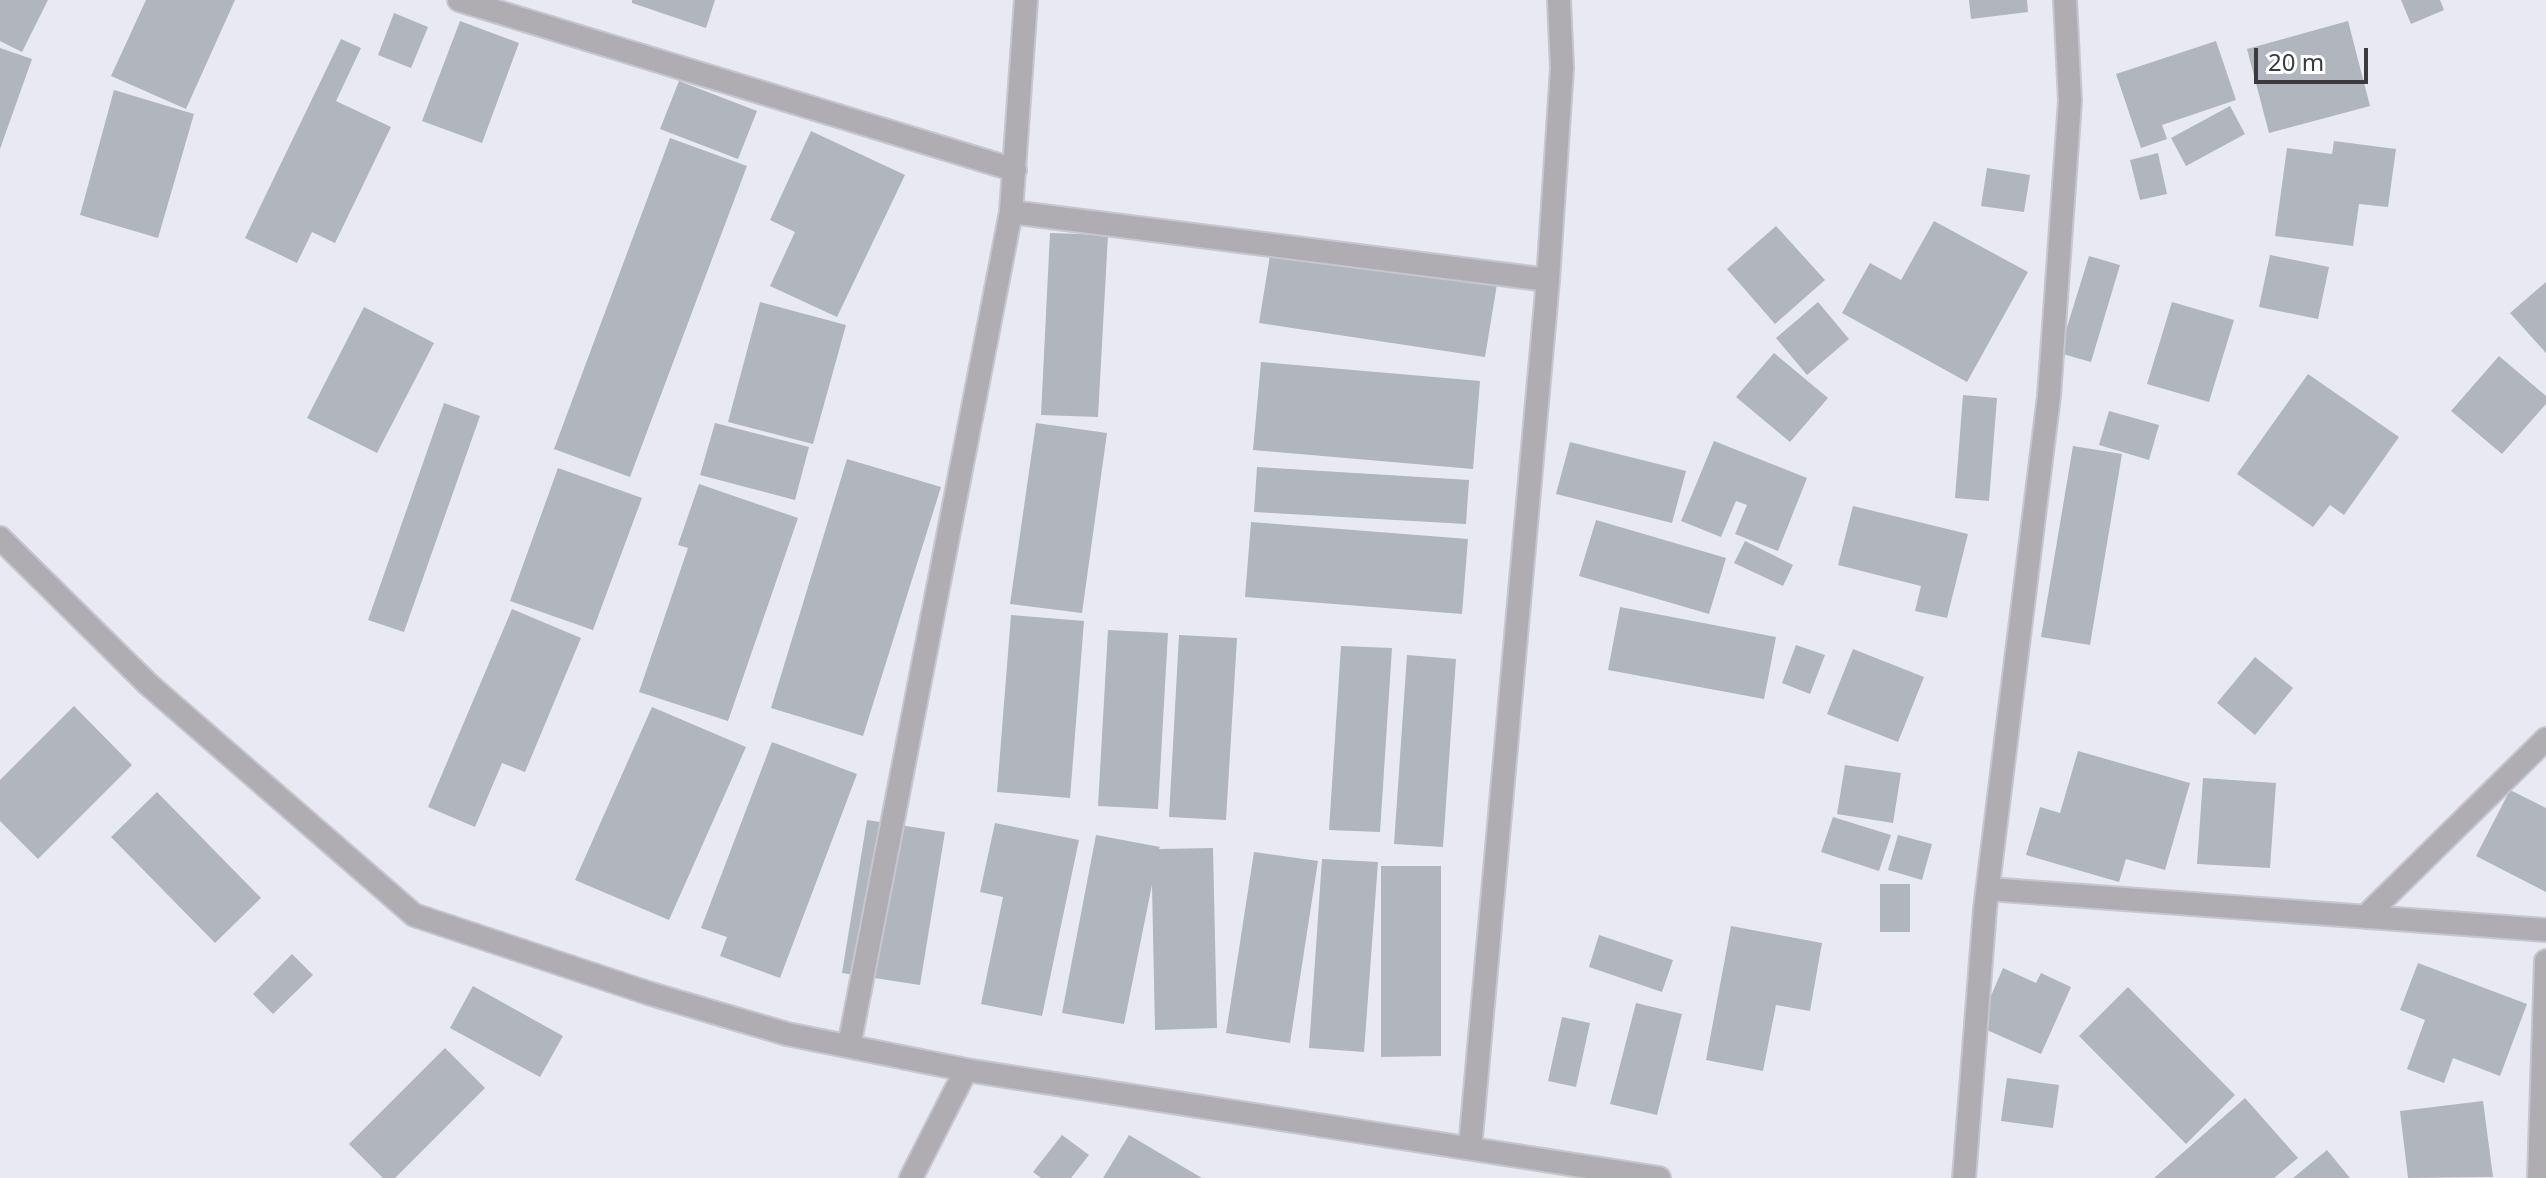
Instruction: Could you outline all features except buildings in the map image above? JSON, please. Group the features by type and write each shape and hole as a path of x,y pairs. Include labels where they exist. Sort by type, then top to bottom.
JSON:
{"street":[{"path":"459,0 1015,170"},
{"path":"849,1046 1011,212 1026,0"},
{"path":"1470,1148 1548,280 1562,68 1559,0"},
{"path":"1964,1178 1988,889 2049,396 2070,101 2065,0"},
{"path":"1011,212 1548,280"},
{"path":"0,538 148,684 414,915 648,993 787,1034 966,1070 1659,1178"},
{"path":"2365,917 2546,739"},
{"path":"1988,889 2546,930"},
{"path":"2539,1178 2546,961"},
{"path":"911,1178 966,1070"}]}
